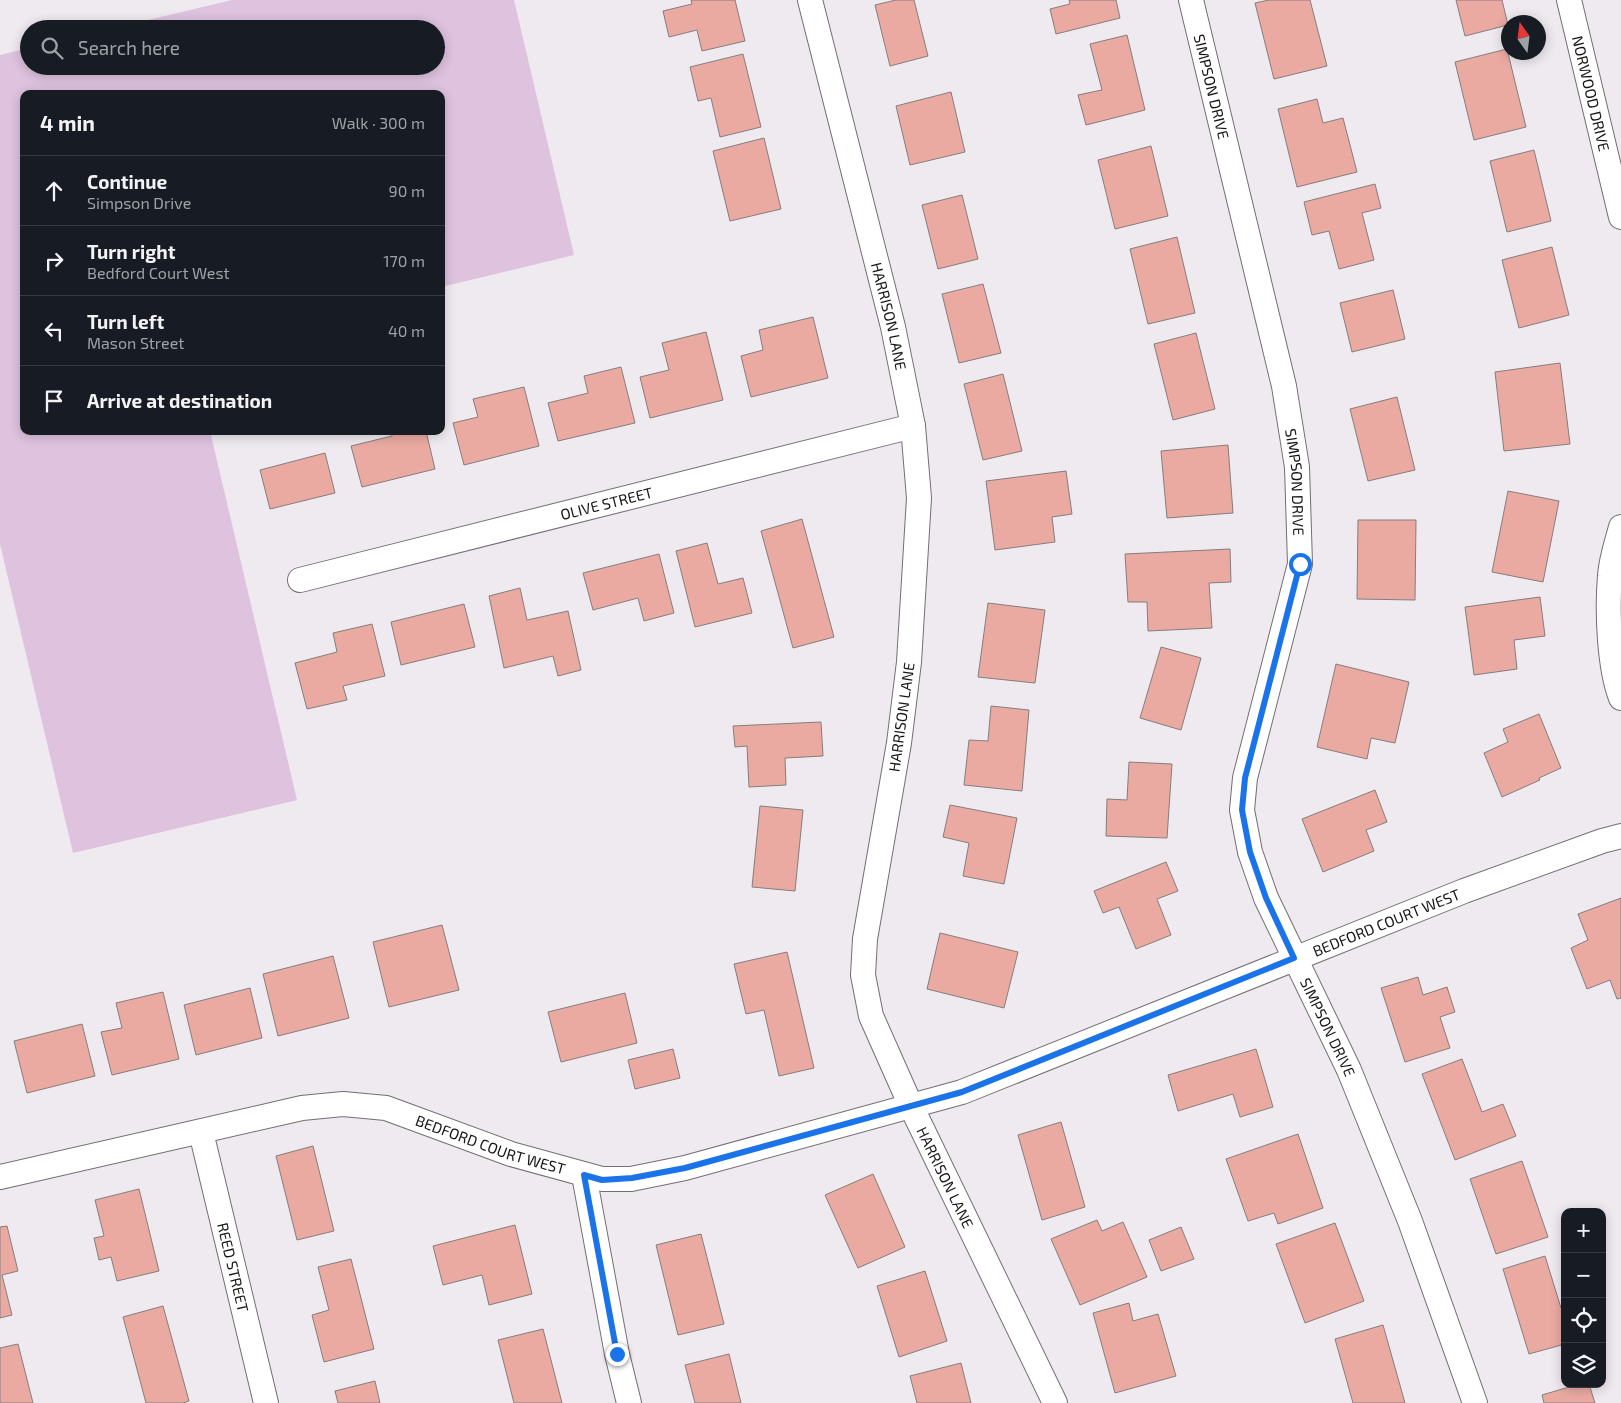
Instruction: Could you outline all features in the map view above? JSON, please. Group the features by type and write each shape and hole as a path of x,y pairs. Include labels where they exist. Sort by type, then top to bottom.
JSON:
{"street":[{"name":"HARRISON LANE","path":"810,0 892,327 913,426 920,498 909,662 900,743 865,939 863,975 871,1016 911,1106 1055,1403"},
{"name":"SIMPSON DRIVE","path":"1190,0 1284,386 1297,467 1300,564 1245,778 1242,810 1250,852 1266,898 1349,1070 1410,1221 1475,1403"},
{"name":"NORWOOD DRIVE","path":"1569,0 1621,217"},
{"name":"OLIVE STREET","path":"300,580 913,426"},
{"path":"1621,526 1610,574 1609,629 1617,687 1621,698"},
{"name":"BEDFORD COURT WEST","path":"0,1177 302,1108 342,1104 386,1108 511,1154 602,1180 632,1178 685,1168 962,1092 1464,891 1602,841 1621,836"},
{"name":"REED STREET","path":"201,1132 266,1403"},
{"path":"584,1175 617,1354 629,1403"}],"shaded area":[{"path":"232,0 514,0 574,255 445,286 445,90 20,90 20,435 211,435 297,800 73,853 0,544 0,55 20,50 20,75 445,75 445,20 148,20"}],"building":[{"path":"691,0 735,0 745,41 702,51 697,30 669,37 663,11 692,4"},
{"path":"896,0 914,0 928,56 890,66 875,5"},
{"path":"1069,0 1116,0 1120,18 1056,34 1050,9 1070,4"},
{"path":"1269,0 1310,0 1327,66 1274,79 1255,3"},
{"path":"1456,0 1502,0 1506,15 1501,15 1501,27 1465,36"},
{"path":"1127,35 1145,110 1086,125 1078,95 1102,90 1090,44"},
{"path":"1501,50 1501,60 1510,60 1526,127 1474,140 1455,62"},
{"path":"743,54 761,127 720,137 711,98 698,101 690,67"},
{"path":"951,92 965,152 910,165 896,106"},
{"path":"1317,99 1323,123 1343,118 1357,172 1297,187 1278,109"},
{"path":"764,138 781,209 730,221 713,151"},
{"path":"1151,146 1168,216 1115,229 1098,160"},
{"path":"1534,150 1551,221 1507,232 1490,161"},
{"path":"1375,184 1381,208 1362,213 1374,260 1339,269 1329,231 1312,235 1304,202"},
{"path":"962,195 978,259 938,269 922,205"},
{"path":"1177,237 1195,313 1148,324 1130,249"},
{"path":"1552,247 1569,315 1519,328 1502,260"},
{"path":"983,284 1001,353 959,363 942,294"},
{"path":"1393,290 1405,339 1352,352 1340,303"},
{"path":"813,317 828,378 751,397 741,356 763,350 759,330"},
{"path":"706,332 723,400 650,418 640,377 669,370 662,343"},
{"path":"1196,333 1215,409 1173,420 1154,344"},
{"path":"1560,363 1570,444 1504,451 1495,372"},
{"path":"621,367 635,423 558,441 548,403 588,393 584,376"},
{"path":"1003,374 1022,451 983,460 964,384"},
{"path":"524,387 539,446 464,465 453,423 478,417 473,399"},
{"path":"1397,397 1415,470 1368,481 1350,409"},
{"path":"427,435 435,469 362,487 351,446 392,436"},
{"path":"1228,445 1233,513 1167,518 1161,451"},
{"path":"325,453 335,493 270,509 260,470"},
{"path":"1066,471 1072,514 1052,517 1055,542 995,550 986,481"},
{"path":"1508,491 1559,501 1543,582 1492,572"},
{"path":"802,519 834,637 793,648 761,531"},
{"path":"1358,520 1416,520 1415,600 1357,599"},
{"path":"707,543 718,584 743,578 752,613 695,627 676,551"},
{"path":"1230,549 1231,582 1209,583 1212,628 1148,631 1147,602 1128,602 1125,554"},
{"path":"659,554 674,613 644,621 638,598 593,610 583,573"},
{"path":"520,588 527,620 568,611 581,670 558,676 553,656 504,668 489,596"},
{"path":"1540,597 1545,636 1514,640 1517,669 1474,675 1465,607"},
{"path":"988,603 1045,610 1035,683 978,677"},
{"path":"464,604 475,647 401,665 391,622"},
{"path":"372,624 385,676 343,686 347,700 307,709 295,663 337,652 333,633"},
{"path":"1161,647 1201,658 1181,730 1140,718"},
{"path":"1336,664 1409,682 1395,743 1371,738 1367,759 1317,747"},
{"path":"991,706 1029,710 1022,791 964,785 969,740 988,741"},
{"path":"1539,714 1561,768 1539,778 1540,780 1502,797 1484,753 1508,742 1503,729"},
{"path":"821,722 823,756 785,758 786,785 749,787 747,746 735,747 733,726"},
{"path":"1129,762 1172,764 1167,838 1106,836 1107,799 1127,800"},
{"path":"1375,790 1387,822 1366,830 1374,851 1323,872 1302,819"},
{"path":"950,805 1017,818 1004,884 963,876 969,843 943,837"},
{"path":"760,806 803,810 795,891 752,887"},
{"path":"1166,862 1178,891 1157,899 1171,935 1136,949 1119,907 1103,913 1094,891"},
{"path":"1621,898 1621,998 1617,999 1610,980 1587,989 1571,948 1588,940 1578,914"},
{"path":"442,925 459,990 389,1007 373,942"},
{"path":"940,933 1018,952 1004,1008 927,989"},
{"path":"787,952 814,1068 779,1076 764,1010 746,1014 734,964"},
{"path":"333,956 349,1018 278,1036 263,974"},
{"path":"1418,977 1423,995 1447,987 1455,1012 1440,1017 1450,1048 1405,1062 1381,988"},
{"path":"250,988 262,1038 196,1055 184,1005"},
{"path":"163,992 179,1059 112,1075 101,1032 122,1028 116,1003"},
{"path":"625,993 637,1043 561,1062 548,1012"},
{"path":"82,1024 95,1076 27,1093 14,1041"},
{"path":"673,1049 680,1078 635,1089 628,1060"},
{"path":"1256,1049 1273,1107 1240,1117 1233,1094 1178,1111 1168,1075"},
{"path":"1462,1059 1482,1112 1503,1104 1516,1136 1455,1160 1422,1074"},
{"path":"1061,1122 1085,1207 1042,1220 1018,1135"},
{"path":"1298,1134 1323,1208 1278,1224 1274,1213 1248,1221 1226,1159"},
{"path":"313,1146 334,1231 297,1240 276,1156"},
{"path":"1522,1161 1548,1237 1496,1254 1470,1179"},
{"path":"873,1174 905,1247 858,1268 825,1195"},
{"path":"139,1189 159,1271 117,1281 111,1257 99,1260 94,1238 104,1236 95,1200"},
{"path":"1097,1220 1102,1231 1123,1222 1147,1277 1080,1305 1051,1239"},
{"path":"1335,1223 1364,1301 1305,1323 1276,1244"},
{"path":"515,1225 532,1294 489,1305 482,1275 443,1285 433,1246"},
{"path":"7,1226 18,1271 2,1275 12,1315 0,1318 0,1227"},
{"path":"1181,1227 1194,1259 1161,1271 1149,1240"},
{"path":"701,1234 724,1324 678,1335 656,1245"},
{"path":"1545,1256 1561,1308 1561,1345 1529,1354 1503,1269"},
{"path":"351,1259 374,1349 324,1362 312,1315 329,1310 318,1267"},
{"path":"925,1271 947,1341 899,1357 877,1286"},
{"path":"1129,1303 1133,1321 1158,1314 1176,1376 1115,1393 1093,1313"},
{"path":"163,1306 189,1401 183,1403 146,1403 123,1317"},
{"path":"1383,1325 1405,1403 1353,1403 1335,1339"},
{"path":"543,1329 562,1403 514,1403 498,1340"},
{"path":"18,1344 33,1403 0,1403 0,1348"},
{"path":"729,1354 741,1403 695,1403 685,1365"},
{"path":"961,1363 971,1403 917,1403 910,1376"},
{"path":"375,1381 380,1403 338,1403 335,1391"},
{"path":"1566,1388 1590,1388 1595,1403 1544,1403 1542,1395"}],"route":[{"path":"617,1354 584,1175 602,1180 632,1178 685,1168 962,1092 1294,958 1266,898 1250,852 1242,810 1245,778 1300,564"}]}
